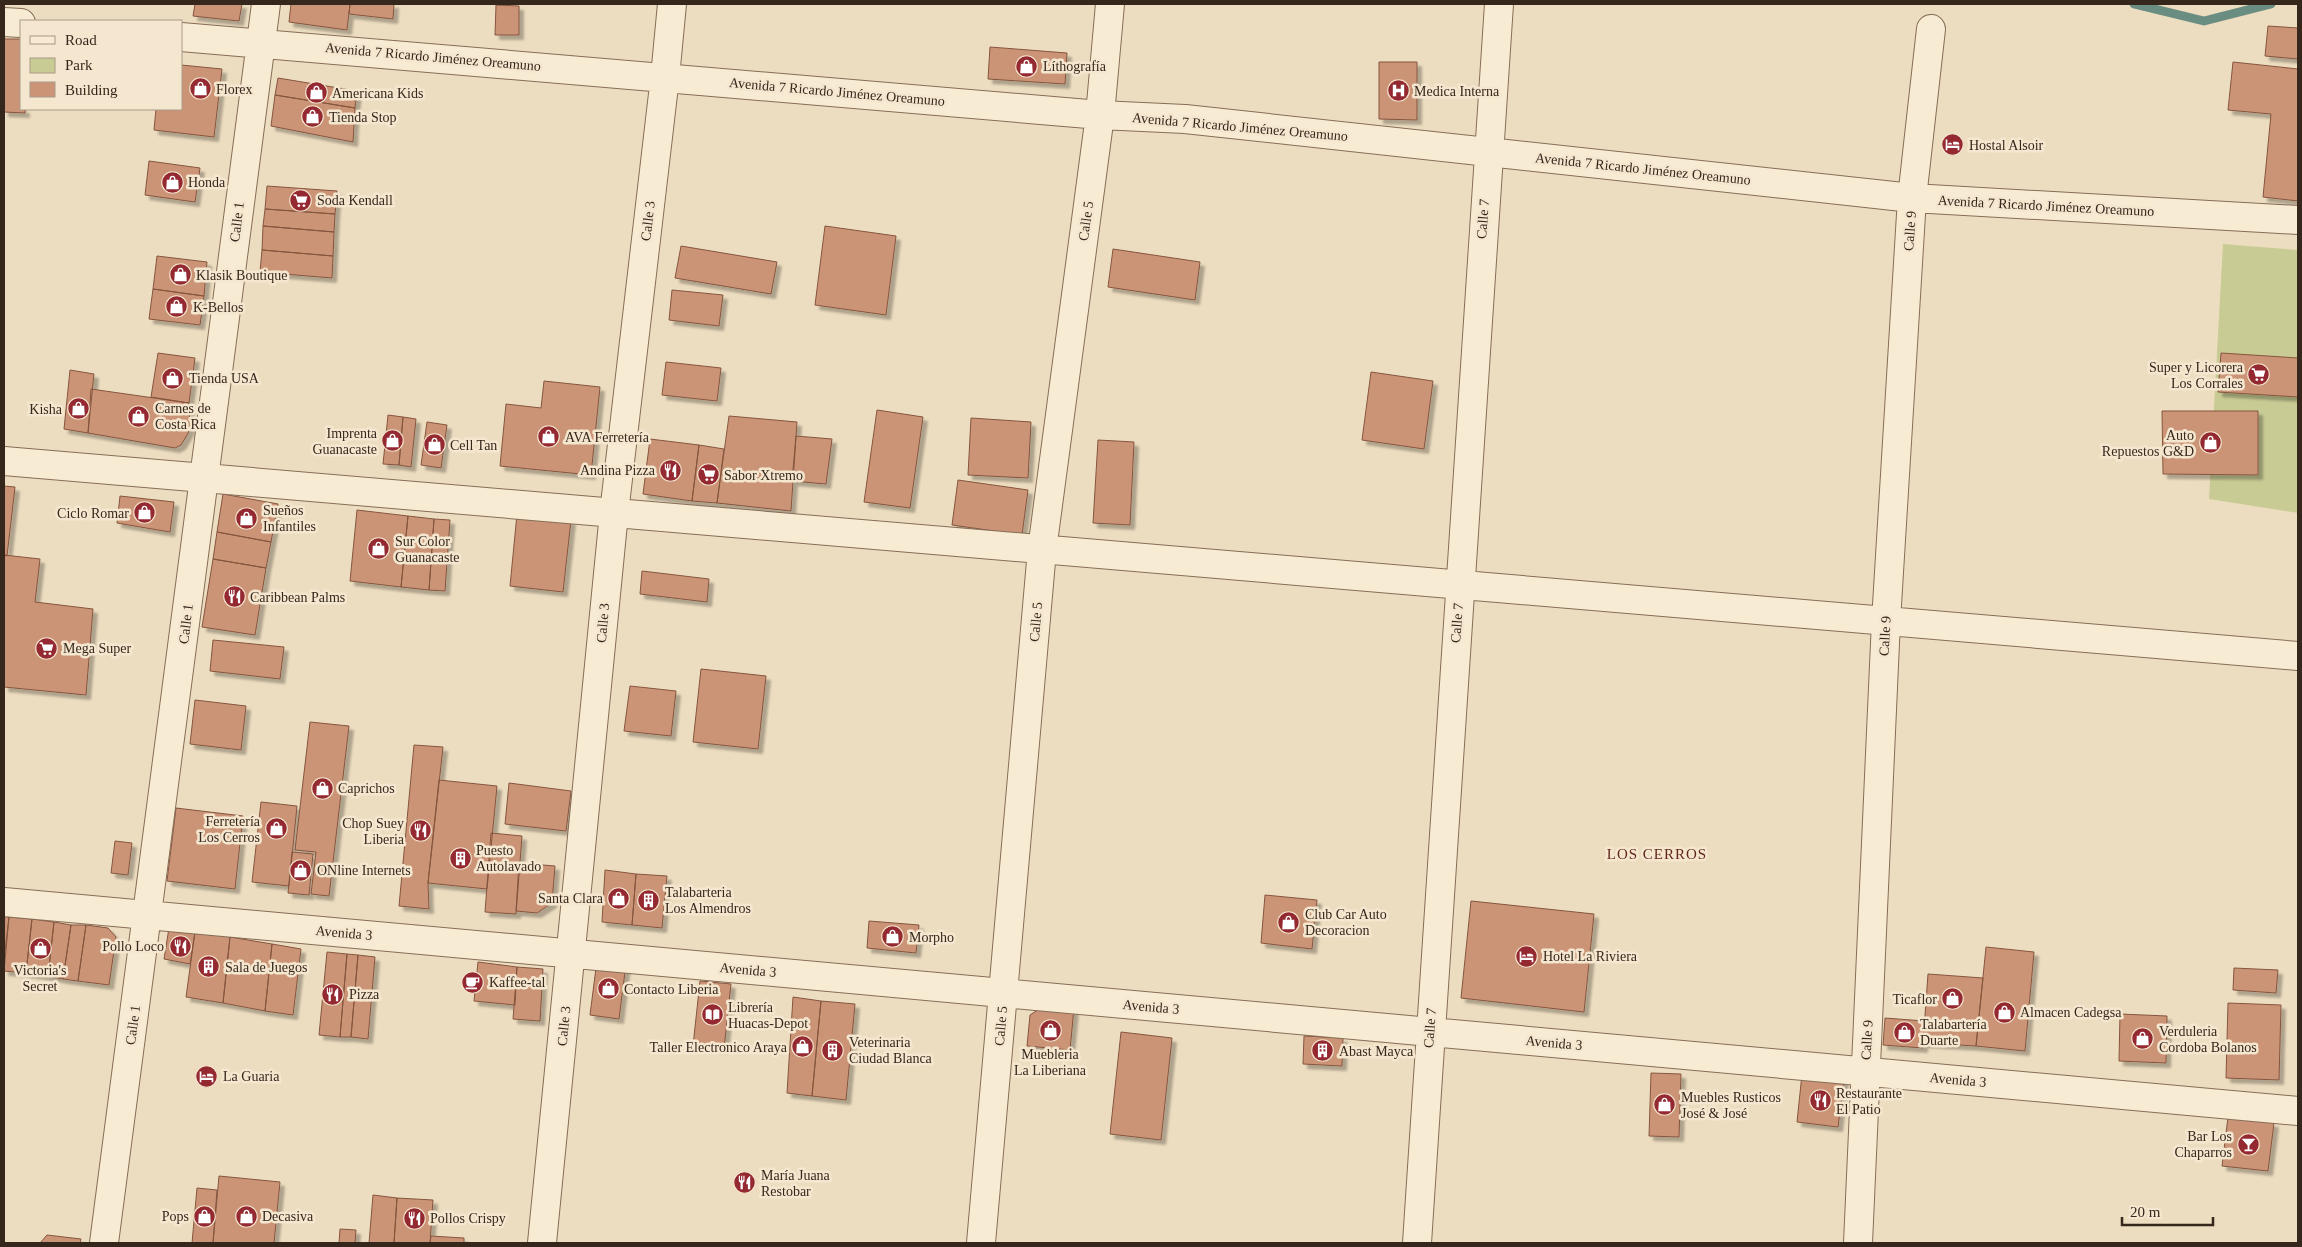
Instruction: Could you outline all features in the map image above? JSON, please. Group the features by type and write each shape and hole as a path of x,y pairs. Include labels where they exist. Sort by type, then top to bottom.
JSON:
{"street":[{"name":"Calle 1","path":"104,1243 266,4"},
{"name":"Calle 3","path":"542,1243 614,513 672,4"},
{"name":"Calle 5","path":"981,1243 1042,550 1100,115 1110,4"},
{"name":"Calle 7","path":"1417,1243 1499,4"},
{"path":"4,22 20,23"},
{"name":"Calle 9","path":"1858,1243 1886,621 1912,198 1931,29"},
{"name":"Avenida 7 Ricardo Jiménez Oreamuno","path":"182,37 665,76 1100,115 1185,119 1912,198 2298,220"},
{"path":"4,461 2298,656"},
{"name":"Avenida 3","path":"4,902 2298,1111"}],"green space":[{"path":"2223,244 2298,250 2298,513 2209,499"}],"building":[{"path":"195,4 242,4 239,21 193,16"},
{"path":"291,4 350,4 347,30 289,22"},
{"path":"350,4 394,4 393,19 349,14"},
{"path":"496,5 519,6 519,35 495,35"},
{"path":"2268,26 2298,28 2298,59 2265,56"},
{"path":"4,39 20,39 20,110 25,110 25,113 4,112"},
{"name":"Líthografía","path":"990,47 1067,53 1065,84 988,79"},
{"name":"Medica Interna","path":"1379,62 1417,62 1417,120 1379,119"},
{"path":"2233,62 2298,69 2298,201 2263,197 2271,114 2228,110"},
{"name":"Florex","path":"182,65 222,69 214,137 154,130 156,110 182,110"},
{"name":"Americana Kids","path":"278,78 357,91 355,108 275,95"},
{"name":"Tienda Stop","path":"275,95 355,108 353,142 271,126"},
{"name":"Honda","path":"149,161 200,168 195,202 145,195"},
{"name":"Soda Kendall","path":"267,186 337,191 335,214 265,209"},
{"path":"265,209 335,214 334,232 263,226"},
{"path":"263,226 334,232 333,256 262,250"},
{"path":"825,226 896,236 886,315 815,305"},
{"path":"681,246 777,262 771,294 675,278"},
{"path":"1113,249 1200,262 1195,300 1108,287"},
{"path":"262,250 333,256 332,278 260,272"},
{"name":"Klasik Boutique","path":"157,256 207,262 204,296 153,289"},
{"name":"K-Bellos","path":"153,289 204,296 200,325 149,319"},
{"path":"672,290 723,295 719,326 669,320"},
{"name":"Tienda USA","path":"158,353 195,358 189,403 151,397"},
{"name":"Super y Licorera Los Corrales","path":"2221,353 2298,358 2298,397 2218,392"},
{"path":"666,362 721,368 717,401 662,395"},
{"name":"Kisha","path":"70,370 94,374 88,433 64,429"},
{"path":"1371,372 1433,381 1424,449 1362,440"},
{"name":"AVA Ferretería","path":"544,381 600,387 591,475 500,466 506,404 541,408"},
{"name":"Carnes de Costa Rica","path":"91,389 189,403 190,429 181,445 175,448 88,433"},
{"path":"877,410 923,417 910,508 864,502"},
{"name":"Auto Repuestos G&D","path":"2162,411 2258,411 2258,475 2163,474"},
{"name":"Imprenta Guanacaste","path":"388,415 403,417 399,465 383,464"},
{"path":"729,416 797,422 791,511 717,503"},
{"path":"403,417 416,419 411,467 399,465"},
{"path":"971,418 1031,422 1028,478 968,475"},
{"name":"Cell Tan","path":"427,422 447,425 441,468 421,465"},
{"path":"796,436 832,439 826,484 792,481"},
{"name":"Andina Pizza","path":"650,439 699,445 692,501 643,494"},
{"path":"1098,440 1134,442 1130,525 1093,523"},
{"name":"Sabor Xtremo","path":"699,445 724,449 717,503 692,501"},
{"path":"958,480 1028,490 1022,535 952,525"},
{"path":"4,486 15,487 7,556 4,555"},
{"name":"Sueños Infantiles","path":"223,494 278,504 271,542 217,532"},
{"name":"Ciclo Romar","path":"120,496 174,502 170,532 117,523"},
{"name":"Sur Color Guanacaste","path":"357,510 408,516 401,587 350,581"},
{"path":"517,514 571,520 563,592 510,586"},
{"path":"408,516 434,519 429,590 401,587"},
{"path":"434,519 450,520 445,591 429,590"},
{"path":"217,532 271,542 266,568 213,559"},
{"name":"Mega Super","path":"4,555 40,559 35,602 93,609 86,695 4,687"},
{"name":"Caribbean Palms","path":"213,559 266,568 255,635 202,627"},
{"path":"642,571 709,579 707,602 640,594"},
{"path":"213,640 284,647 280,679 210,671"},
{"path":"701,669 766,676 758,749 693,742"},
{"path":"630,686 676,691 671,736 624,731"},
{"path":"195,700 246,706 241,750 190,744"},
{"name":"Caprichos","path":"310,722 349,726 329,896 311,894 316,852 295,850"},
{"name":"Chop Suey Liberia","path":"414,745 443,747 428,883 429,909 399,906"},
{"name":"Puesto Autolavado","path":"439,780 497,786 487,889 428,883"},
{"path":"509,783 571,791 566,831 505,824"},
{"name":"Ferretería Los Cerros","path":"261,802 297,806 289,886 252,882"},
{"path":"176,808 243,816 235,889 167,881"},
{"path":"491,833 522,836 516,914 485,912"},
{"path":"115,841 132,843 128,875 111,873"},
{"name":"ONline Internets","path":"292,852 313,854 309,895 288,893"},
{"path":"519,863 555,866 552,903 537,913 516,911"},
{"name":"Santa Clara","path":"605,870 636,874 632,925 602,922"},
{"name":"Talabarteria Los Almendros","path":"636,874 667,876 662,928 632,925"},
{"name":"Club Car Auto Decoracion","path":"1265,895 1317,900 1312,949 1261,943"},
{"name":"Hotel La Riviera","path":"1471,901 1594,914 1584,1012 1461,998"},
{"path":"4,916 9,917 4,960"},
{"path":"9,917 32,919 26,973 4,971"},
{"name":"Victoria's Secret","path":"32,919 54,922 48,976 26,973"},
{"name":"Morpho","path":"869,921 919,925 916,953 867,948"},
{"path":"54,922 71,925 63,979 48,976"},
{"path":"71,925 86,925 78,981 63,979"},
{"path":"86,925 108,928 116,937 109,985 78,981"},
{"name":"Pollo Loco","path":"169,928 195,932 190,964 164,959"},
{"name":"Sala de Juegos","path":"195,932 230,937 223,1003 186,997"},
{"path":"230,937 272,944 265,1011 223,1003"},
{"path":"272,944 301,949 293,1015 265,1011"},
{"name":"Almacen Cadegsa","path":"1986,947 2034,952 2025,1051 1976,1046"},
{"name":"Pizza","path":"327,952 347,954 340,1037 319,1035"},
{"path":"347,954 358,955 351,1037 340,1037"},
{"path":"358,955 375,957 368,1039 351,1037"},
{"name":"Contacto Liberia","path":"597,960 626,964 619,1019 590,1015"},
{"path":"478,962 517,967 515,1005 474,1001"},
{"path":"517,967 543,969 540,1021 513,1019"},
{"path":"2234,968 2278,970 2276,993 2233,990"},
{"name":"Ticaflor","path":"1928,974 1983,978 1976,1046 1923,1043"},
{"name":"Librería Huacas-Depot","path":"700,981 731,984 724,1049 693,1046"},
{"name":"Taller Electronico Araya","path":"793,997 821,1001 812,1096 787,1093"},
{"name":"Veterinaria Ciudad Blanca","path":"821,1001 855,1004 846,1100 812,1096"},
{"path":"2228,1003 2281,1005 2279,1080 2226,1078"},
{"name":"Muebleria La Liberiana","path":"1045,1005 1074,1008 1070,1050 1027,1046 1030,1015"},
{"name":"Verduleria Cordoba Bolanos","path":"2120,1014 2167,1016 2166,1063 2119,1061"},
{"name":"Talabartería Duarte","path":"1885,1018 1924,1021 1923,1048 1883,1045"},
{"path":"1121,1032 1172,1038 1161,1140 1110,1134"},
{"name":"Abast Mayca","path":"1304,1036 1343,1038 1342,1066 1303,1064"},
{"name":"Muebles Rusticos José & José","path":"1651,1073 1681,1074 1679,1137 1649,1136"},
{"name":"Restaurante El Patio","path":"1802,1074 1844,1079 1838,1127 1797,1122"},
{"name":"Bar Los Chaparros","path":"2228,1117 2274,1123 2268,1171 2222,1166"},
{"name":"Decasiva","path":"219,1176 280,1182 274,1243 213,1243"},
{"name":"Pops","path":"197,1188 217,1190 213,1243 192,1243"},
{"path":"373,1195 397,1198 394,1243 369,1243"},
{"name":"Pollos Crispy","path":"397,1198 433,1200 430,1243 394,1243"},
{"path":"340,1229 356,1230 355,1243 339,1243"},
{"path":"47,1235 81,1239 80,1243 40,1243"},
{"path":"431,1236 464,1238 464,1243 430,1243"}],"waterway":[{"path":"2134,4 2204,21 2271,4"}],"place":[{"name":"Líthografía","path":"1027,66"},
{"name":"Florex","path":"200,89"},
{"name":"Medica Interna","path":"1398,91"},
{"name":"Americana Kids","path":"316,93"},
{"name":"Tienda Stop","path":"313,117"},
{"name":"Hostal Alsoir","path":"1953,145"},
{"name":"Honda","path":"172,182"},
{"name":"Soda Kendall","path":"301,200"},
{"name":"Klasik Boutique","path":"180,275"},
{"name":"K-Bellos","path":"177,307"},
{"name":"Super y Licorera Los Corrales","path":"2259,375"},
{"name":"Tienda USA","path":"173,378"},
{"name":"Kisha","path":"78,409"},
{"name":"Carnes de Costa Rica","path":"139,416"},
{"name":"AVA Ferretería","path":"549,437"},
{"name":"Imprenta Guanacaste","path":"393,441"},
{"name":"Auto Repuestos G&D","path":"2210,443"},
{"name":"Cell Tan","path":"434,445"},
{"name":"Andina Pizza","path":"671,470"},
{"name":"Sabor Xtremo","path":"708,475"},
{"name":"Ciclo Romar","path":"145,513"},
{"name":"Sueños Infantiles","path":"247,518"},
{"name":"Sur Color Guanacaste","path":"379,549"},
{"name":"Caribbean Palms","path":"234,597"},
{"name":"Mega Super","path":"47,648"},
{"name":"Caprichos","path":"322,788"},
{"name":"Ferretería Los Cerros","path":"276,829"},
{"name":"Chop Suey Liberia","path":"420,831"},
{"name":"Puesto Autolavado","path":"460,858"},
{"name":"ONline Internets","path":"301,870"},
{"name":"Santa Clara","path":"619,898"},
{"name":"Talabarteria Los Almendros","path":"649,900"},
{"name":"Club Car Auto Decoracion","path":"1289,922"},
{"name":"Morpho","path":"893,937"},
{"name":"Pollo Loco","path":"180,946"},
{"name":"Victoria's Secret","path":"40,948"},
{"name":"Hotel La Riviera","path":"1527,956"},
{"name":"Sala de Juegos","path":"209,967"},
{"name":"Kaffee-tal","path":"473,982"},
{"name":"Contacto Liberia","path":"608,989"},
{"name":"Pizza","path":"333,994"},
{"name":"Ticaflor","path":"1953,999"},
{"name":"Almacen Cadegsa","path":"2004,1012"},
{"name":"Librería Huacas-Depot","path":"712,1015"},
{"name":"Muebleria La Liberiana","path":"1050,1031"},
{"name":"Talabartería Duarte","path":"1904,1032"},
{"name":"Verduleria Cordoba Bolanos","path":"2143,1039"},
{"name":"Taller Electronico Araya","path":"803,1047"},
{"name":"Veterinaria Ciudad Blanca","path":"833,1050"},
{"name":"Abast Mayca","path":"1323,1051"},
{"name":"La Guaria","path":"207,1076"},
{"name":"Restaurante El Patio","path":"1820,1101"},
{"name":"Muebles Rusticos José & José","path":"1665,1105"},
{"name":"Bar Los Chaparros","path":"2248,1144"},
{"name":"María Juana Restobar","path":"745,1183"},
{"name":"Pops","path":"205,1216"},
{"name":"Decasiva","path":"246,1216"},
{"name":"Pollos Crispy","path":"414,1218"}],"district":[{"name":"LOS CERROS","path":"1657,854"}]}
